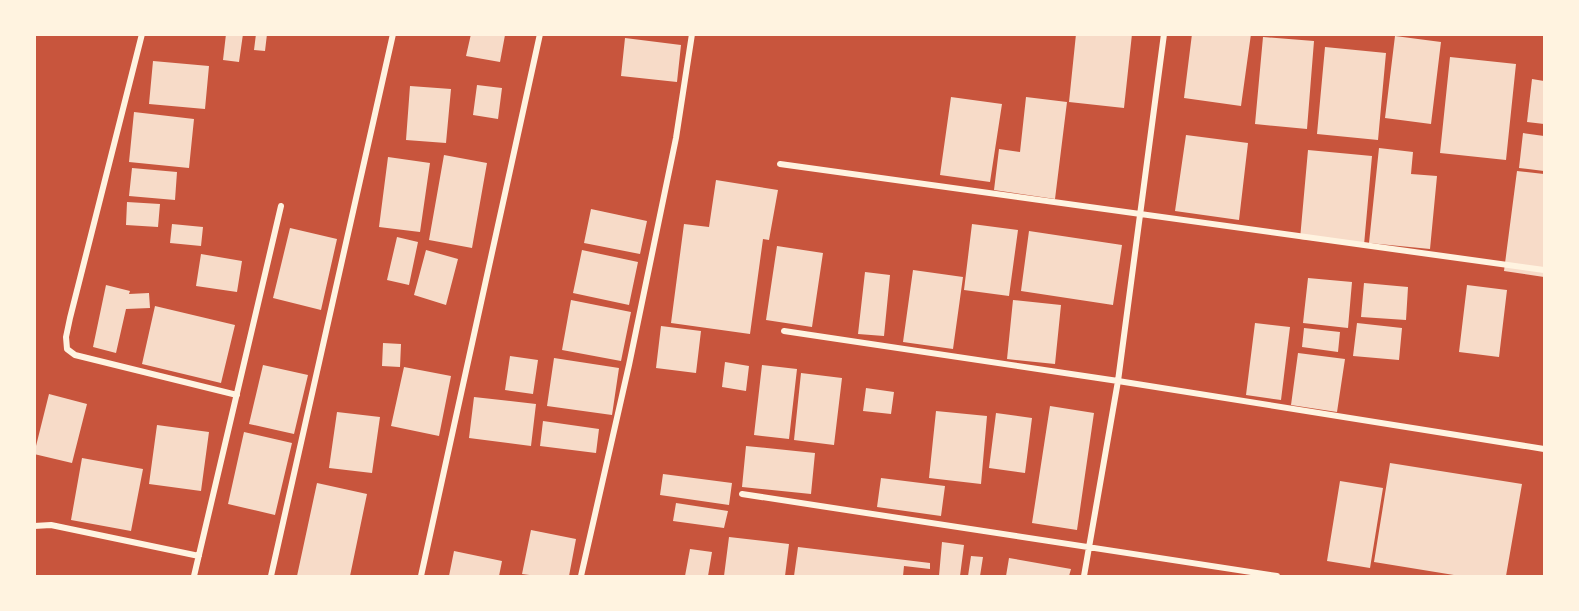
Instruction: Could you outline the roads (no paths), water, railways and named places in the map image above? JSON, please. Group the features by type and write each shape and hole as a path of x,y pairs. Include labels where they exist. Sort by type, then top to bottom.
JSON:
{"street":[{"path":"142,34 70,318 66,337 67,349 75,356 237,395"},
{"path":"271,576 393,34"},
{"path":"421,576 540,34"},
{"path":"581,576 629,365 676,138 692,34"},
{"path":"1084,576 1118,381 1164,34"},
{"path":"780,164 1545,270"},
{"path":"194,576 282,206"},
{"path":"784,331 1545,449"},
{"path":"742,494 1277,576"},
{"path":"34,526 51,525 199,556"}]}
